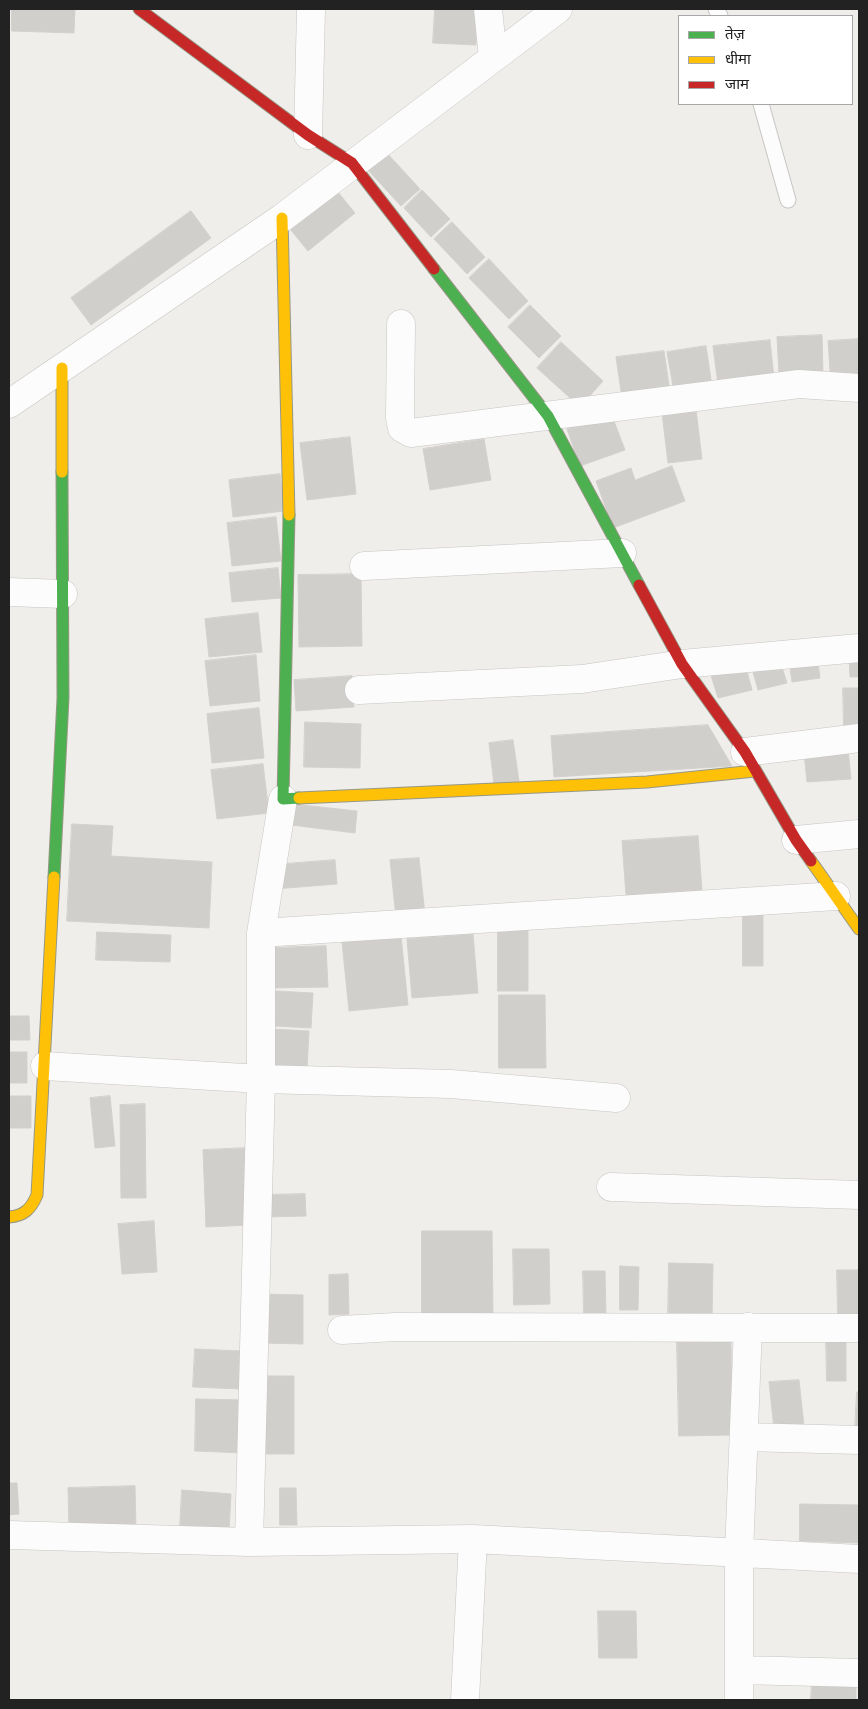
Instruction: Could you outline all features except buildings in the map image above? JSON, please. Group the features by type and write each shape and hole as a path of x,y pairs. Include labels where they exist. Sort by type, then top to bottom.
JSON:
{"street":[{"path":"139,9 308,135 352,163 548,416 682,664 750,761 796,840 859,929"},
{"path":"308,135 311,9"},
{"path":"488,9 492,58"},
{"path":"9,404 282,218 352,163 558,9"},
{"path":"249,1542 261,1079 261,933 283,799 289,507 282,218"},
{"path":"401,324 400,418 402,428 411,433 799,384 859,388"},
{"path":"9,1217 19,1217 30,1211 38,1195 63,698 62,368"},
{"path":"364,566 622,553"},
{"path":"9,592 63,594"},
{"path":"359,690 582,680 682,664 859,648"},
{"path":"283,799 647,782 859,738"},
{"path":"796,840 859,834"},
{"path":"261,933 836,896"},
{"path":"45,1066 261,1079 451,1084 616,1098"},
{"path":"611,1187 859,1195"},
{"path":"739,1700 739,1553 748,1326"},
{"path":"342,1330 395,1327 748,1326 859,1328"},
{"path":"744,1437 859,1440"},
{"path":"9,1535 249,1542 473,1539 859,1559"},
{"path":"465,1700 473,1539"},
{"path":"740,1670 859,1673"}],"lane":[{"path":"761,105 788,200"}],"traffic: fast":[{"path":"434,269 548,416 639,585"},
{"path":"54,877 63,698 62,472"},
{"path":"289,515 283,799 299,798"}],"traffic: slow":[{"path":"282,218 289,515"},
{"path":"62,368 62,472"},
{"path":"299,798 647,782 755,771"},
{"path":"811,861 859,929"},
{"path":"9,1217 26,1211 37,1195 54,877"}],"traffic: jam":[{"path":"139,9 308,135 352,163 434,269"},
{"path":"639,585 682,664 745,752 796,840 811,861"}]}
